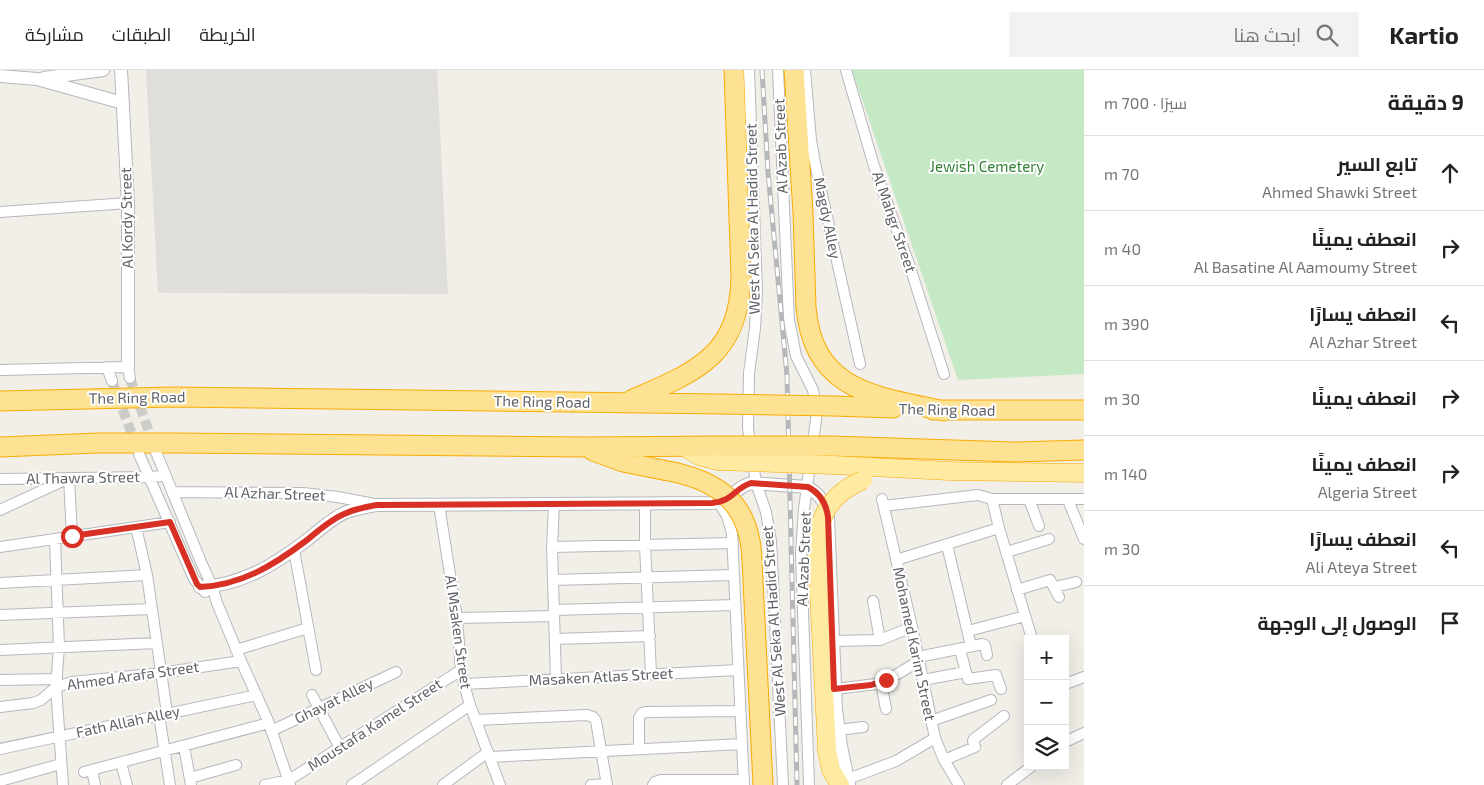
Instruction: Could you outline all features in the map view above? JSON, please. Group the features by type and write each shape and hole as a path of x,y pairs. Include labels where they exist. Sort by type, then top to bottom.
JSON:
{"highway":[{"path":"624,402 679,379 695,370 721,345 737,313 741,277 734,70"},
{"path":"794,70 803,213 807,322 817,350 840,378 859,390 944,411"},
{"name":"The Ring Road","path":"0,401 173,397 624,402 834,406 944,411 1084,410"},
{"path":"0,447 98,443 585,447 683,446 718,453 833,465 1005,473 1084,473"},
{"path":"718,453 832,446 1014,452 1084,450"},
{"path":"585,447 623,462 701,479 722,492 739,512 749,535 752,548 764,785"},
{"path":"846,783 831,770 827,750 816,542 827,508 843,491 863,480 899,468"}],"street":[{"path":"37,79 103,70"},
{"name":"Al Kordy Street","path":"121,70 128,203 129,372"},
{"name":"West Al Seka Al Hadid Street","path":"749,70 757,292 755,328 749,373 750,446 756,483 766,512 771,540 783,785"},
{"name":"Al Azab Street","path":"778,70 790,333 796,356 813,390 817,405 817,420 802,531 800,575 809,785"},
{"name":"Magdy Alley","path":"805,70 811,140 816,170 860,364"},
{"name":"Al Mahgr Street","path":"846,70 874,166 910,267 944,374"},
{"path":"0,76 37,79 123,103"},
{"path":"0,212 128,203"},
{"path":"107,367 112,380"},
{"path":"0,370 107,367 129,372"},
{"path":"156,452 201,562 206,587"},
{"path":"139,454 194,579 206,587 217,603 240,661 270,727 289,782 265,785"},
{"name":"Al Thawra Street","path":"0,479 149,478 165,476"},
{"path":"0,510 69,478 72,536"},
{"path":"653,785 661,780 743,783 733,543 730,523 719,502 731,498 742,487 756,483 808,487 822,499 827,511 834,689 846,783 896,760 935,738"},
{"name":"Al Azhar Street","path":"172,492 302,492 377,505 719,502"},
{"name":"Mohamed Karim Street","path":"959,785 944,760 935,738 883,502 969,496 983,496 992,499"},
{"path":"1031,635 992,499 1084,499"},
{"path":"1030,499 1039,526"},
{"path":"1068,500 1084,538"},
{"path":"645,503 651,674"},
{"path":"554,504 552,547 556,679"},
{"name":"Al Azhar Street","path":"206,587 232,583 250,576 294,550 343,514 377,505"},
{"name":"Al Msaken Street","path":"439,505 457,618 461,670 464,684 500,785"},
{"path":"0,547 170,522"},
{"path":"136,527 147,575 161,673 170,785"},
{"path":"896,560 1000,528"},
{"path":"55,539 58,613 56,683 63,785"},
{"path":"1006,552 1049,539"},
{"path":"552,547 733,543"},
{"path":"947,545 972,646"},
{"path":"294,550 316,670"},
{"path":"0,582 147,575"},
{"path":"553,580 734,575"},
{"path":"1018,590 1050,580 1057,592 1076,582"},
{"path":"873,601 880,640"},
{"path":"457,618 648,607 736,605"},
{"path":"0,615 152,609"},
{"path":"968,631 1025,616"},
{"path":"833,641 880,640 912,627"},
{"path":"236,650 308,628"},
{"path":"555,639 650,636"},
{"path":"0,650 157,643"},
{"path":"834,689 881,683 919,659 972,646 984,644 988,655"},
{"path":"960,649 968,679 996,676 1001,689"},
{"name":"Ahmed Arafa Street","path":"0,707 41,700 56,683 161,673 240,661"},
{"name":"Moustafa Kamel Street","path":"289,782 461,670"},
{"name":"Masaken Atlas Street","path":"464,684 738,670"},
{"name":"Ghayat Alley","path":"95,785 88,771 184,746 270,727 320,708 396,672"},
{"path":"923,680 966,672"},
{"path":"1069,683 1084,677"},
{"path":"0,680 56,683"},
{"path":"881,683 886,709"},
{"name":"Fath Allah Alley","path":"0,748 256,695"},
{"path":"312,695 340,748"},
{"path":"931,721 991,700"},
{"path":"352,785 470,705"},
{"path":"639,749 639,718 642,713 740,711"},
{"path":"476,720 587,715 593,717 596,721 607,784 590,785"},
{"path":"944,760 975,748 973,739 1004,716"},
{"path":"838,730 863,727"},
{"path":"1069,740 1084,733"},
{"path":"443,785 489,754 742,744"},
{"path":"184,746 190,781 236,765"},
{"path":"121,763 126,785"},
{"path":"0,781 61,764"},
{"path":"1007,785 1027,770"}],"shaded area":[{"path":"146,70 437,70 448,294 158,293"}],"green space":[{"name":"Jewish Cemetery","path":"852,70 1084,70 1084,374 958,380"}],"tunnel":[{"path":"130,378 154,446"},
{"path":"112,381 136,445"}],"railway":[{"path":"762,70 768,172 787,376 797,785"}],"route":[{"path":"72,536 170,522 194,579 200,587 232,583 250,576 294,550 343,514 377,505 712,503 731,498 742,487 751,483 808,487 822,499 828,517 834,689 871,685 886,680"}]}
